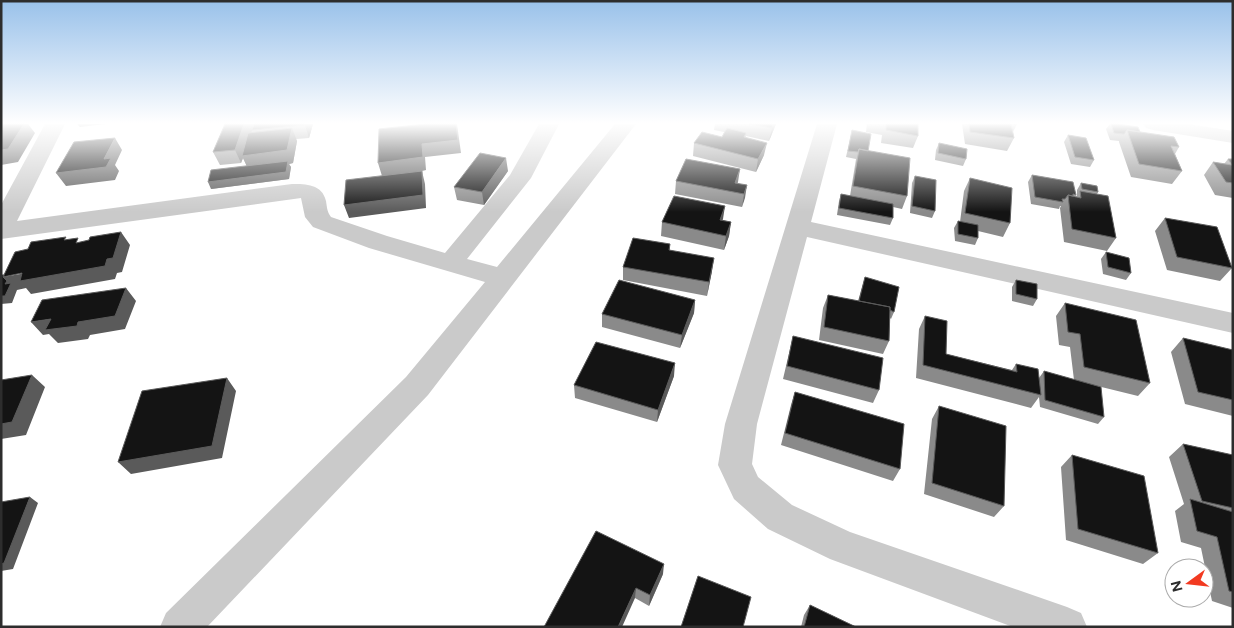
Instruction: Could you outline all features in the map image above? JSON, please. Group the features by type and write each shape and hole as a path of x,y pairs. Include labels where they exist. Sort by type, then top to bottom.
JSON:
{"street":[{"path":"1,229 40,153"},
{"path":"450,263 520,178 533,153"},
{"path":"180,627 417,386 602,153"},
{"path":"819,153 741,424 734,465 746,488 780,517 843,547 1067,627"},
{"path":"1,229 292,191 307,191 313,196 317,217 322,222 378,242 502,278"},
{"path":"798,227 1233,323"}],"building":[{"path":"67,153 107,153 104,159 111,158 106,167 56,173"},
{"path":"243,153 262,153 242,156"},
{"path":"378,153 423,153 423,157 378,163"},
{"path":"480,153 506,158 482,192 454,187"},
{"path":"735,153 761,153 758,159"},
{"path":"858,153 883,153 910,158 907,196 853,186"},
{"path":"939,153 967,153 966,159"},
{"path":"1074,153 1092,153 1094,160 1075,157"},
{"path":"1135,153 1174,153 1182,171 1139,164"},
{"path":"686,159 740,169 735,183 747,185 744,194 676,181"},
{"path":"1228,159 1233,159 1233,183 1226,182 1213,162 1232,165"},
{"path":"288,161 286,172 208,182 211,170"},
{"path":"422,171 423,195 344,205 346,180"},
{"path":"1032,175 1073,182 1076,195 1068,195 1065,199 1062,199 1063,202 1035,197"},
{"path":"915,176 936,180 935,211 912,206"},
{"path":"970,178 1012,188 1010,223 965,213"},
{"path":"1081,183 1097,186 1098,192 1082,189"},
{"path":"1080,191 1108,196 1116,238 1072,229 1068,195 1081,198"},
{"path":"841,194 893,204 893,218 839,208"},
{"path":"674,196 725,206 720,220 731,222 726,236 662,222"},
{"path":"1165,218 1217,227 1232,268 1177,257"},
{"path":"958,221 978,225 978,238 958,234"},
{"path":"121,232 113,258 107,259 105,266 20,281 22,273 3,277 15,252 28,249 31,242 66,237 64,240 78,238 76,243 89,240 90,237"},
{"path":"633,238 670,244 669,250 714,258 709,282 623,267"},
{"path":"1106,252 1129,258 1131,273 1108,267"},
{"path":"1,275 4,275 3,277 7,281 5,284 11,283 5,296 1,296"},
{"path":"865,277 899,287 894,312 890,310 890,307 859,301"},
{"path":"619,280 695,300 682,335 602,314"},
{"path":"1016,280 1037,284 1037,299 1016,294"},
{"path":"126,288 115,316 78,322 77,326 45,330 51,319 31,322 42,300"},
{"path":"828,295 890,307 889,341 824,327"},
{"path":"1065,303 1136,320 1150,383 1084,367 1080,334 1068,332"},
{"path":"925,316 947,321 946,354 1017,372 1016,364 1038,369 1041,395 923,365"},
{"path":"793,336 883,358 879,390 787,366"},
{"path":"1183,338 1233,350 1233,400 1198,392"},
{"path":"596,342 675,363 658,410 574,385"},
{"path":"1044,371 1101,387 1104,417 1045,400"},
{"path":"32,375 12,422 1,424 1,380"},
{"path":"227,378 212,446 118,462 142,391"},
{"path":"795,392 904,424 900,469 785,433"},
{"path":"939,406 1006,426 1004,506 932,483"},
{"path":"1183,444 1233,455 1233,508 1202,501"},
{"path":"1072,455 1144,476 1158,553 1078,529"},
{"path":"30,497 4,563 1,564 1,502"},
{"path":"1190,499 1233,512 1233,592 1229,591 1217,537 1197,531"},
{"path":"596,531 664,564 650,595 636,588 618,627 544,627"},
{"path":"698,576 751,597 743,627 681,627"},
{"path":"810,605 856,627 804,627"}]}
